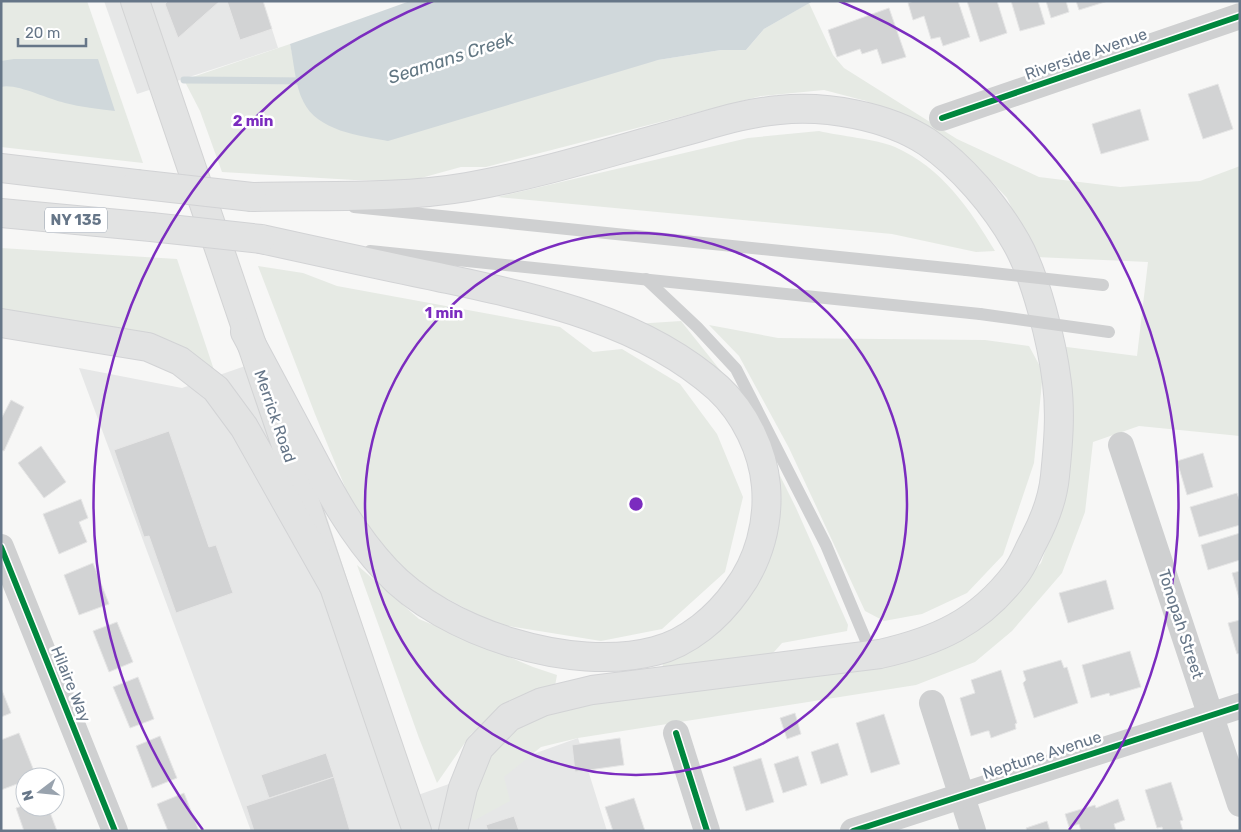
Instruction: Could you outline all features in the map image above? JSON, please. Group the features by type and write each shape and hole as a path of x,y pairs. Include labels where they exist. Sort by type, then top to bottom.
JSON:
{"main road":[{"name":"Merrick Road","path":"134,1 245,332 417,831"},
{"path":"1,168 252,197 401,193 464,188 524,176 732,118 780,110 833,110 883,121 926,142 966,177 994,209 1017,244 1044,321 1058,385 1059,436 1055,483 1040,528 1017,573 988,605 954,630 918,645 872,655 592,690 542,702 509,717 479,748 463,788 453,831"},
{"name":"NY 135","path":"1,213 261,239"},
{"path":"245,332 344,518 388,572 431,606 476,629 521,646 570,656 616,658 658,651 696,632 726,606 750,573 764,534 767,499 764,462 745,421 720,390 681,360 636,335 578,311 504,291 261,239"},
{"path":"1,322 148,347 180,361 216,389 244,427 333,585"}],"street":[{"name":"Riverside Avenue","path":"942,118 1240,16"},
{"name":"Tonopah Street","path":"1121,445 1240,804"},
{"name":"Hilaire Way","path":"1,547 116,831"},
{"path":"932,703 973,831"},
{"name":"Neptune Avenue","path":"853,831 1240,706"},
{"path":"676,733 707,831"}],"lane":[{"path":"252,197 1103,285"},
{"path":"261,239 980,314 1109,332"},
{"path":"646,279 697,327 736,370 826,545 872,655"}],"shaded area":[{"path":"1,1 87,1 143,163 1,147"},
{"path":"104,1 263,1 278,48 137,94"},
{"path":"809,3 833,55 844,68 957,139 1039,177 1120,187 1200,181 1240,166 1240,436 1139,426 1093,442 1085,512 1062,573 1012,631 975,662 916,685 578,738 541,747 504,777 510,801 473,821 469,806 495,743 526,719 572,705 880,665 991,613 1041,563 1066,492 1066,367 1059,346 1137,356 1148,262 1036,257 1007,198 979,168 932,133 866,101 824,90 761,96 486,167 461,167 410,181 354,180 222,172 200,111 184,80 290,44 303,101 658,60 721,50 746,50 764,29"},
{"path":"819,131 887,144 912,156 927,166 953,191 995,251 976,252 892,234 497,197 748,138"},
{"path":"1,248 177,259 217,379 1,315"},
{"path":"258,266 303,273 337,286 560,327 593,352 622,349 680,384 717,434 743,497 725,572 662,629 601,641 495,624 412,580 363,531 315,414"},
{"path":"681,321 740,395 796,508 848,625 847,631 782,643 766,661 664,672 661,656 738,605 763,449 635,324"},
{"path":"709,325 778,338 985,340 1029,346 1043,372 1034,463 1003,555 967,593 922,614 884,621 865,611 789,448 739,356"},
{"path":"274,356 418,795 578,738 607,831 251,831 79,368 182,388"},
{"path":"357,565 419,619 533,667 557,675 555,686 511,702 471,734 437,783 419,738"}],"water":[{"path":"410,1 813,1 764,29 746,50 721,50 658,60 388,141 352,134 329,126 318,119 310,111 300,95 290,44"},
{"path":"14,59 98,59 115,111 58,101 15,87 1,87 1,61"}],"building":[{"path":"168,1 220,1 178,38 165,4"},
{"path":"227,1 263,1 272,29 240,40"},
{"path":"914,1 958,1 970,37 943,46 940,37 931,39 924,16 913,20 908,3"},
{"path":"967,1 997,1 1007,33 980,42"},
{"path":"1011,1 1038,1 1045,24 1020,31"},
{"path":"1046,1 1066,1 1069,12 1051,18"},
{"path":"1076,1 1108,1 1079,10"},
{"path":"889,8 906,57 882,64 877,49 862,54 860,49 837,57 828,30"},
{"path":"1218,84 1233,129 1203,139 1188,94"},
{"path":"1140,109 1149,140 1101,154 1092,124"},
{"path":"11,400 24,407 4,451 1,450 1,419"},
{"path":"169,431 209,547 216,545 233,593 176,613 149,536 144,537 114,450"},
{"path":"41,446 66,482 44,498 18,463"},
{"path":"1203,453 1213,487 1187,495 1177,461"},
{"path":"1237,493 1240,502 1240,525 1199,537 1190,507"},
{"path":"81,499 88,518 79,522 87,542 59,554 43,514"},
{"path":"1240,533 1240,560 1208,570 1201,545"},
{"path":"93,563 109,604 79,615 64,575"},
{"path":"1240,571 1240,598 1239,598 1232,573"},
{"path":"1106,580 1114,609 1068,623 1059,593"},
{"path":"1240,620 1240,653 1237,654 1228,623"},
{"path":"117,622 133,662 109,672 93,631"},
{"path":"1130,651 1141,687 1110,696 1109,693 1091,698 1082,665"},
{"path":"1061,660 1064,668 1067,667 1078,703 1034,718 1023,683 1026,680 1023,671"},
{"path":"1001,670 1017,723 1015,724 1016,729 991,738 989,731 971,736 960,698 975,693 971,680"},
{"path":"138,677 154,719 130,728 113,687"},
{"path":"1,688 11,713 1,717"},
{"path":"795,713 801,734 787,739 780,718"},
{"path":"884,714 900,764 871,773 856,723"},
{"path":"19,733 32,767 15,767 15,785 1,790 1,740"},
{"path":"160,736 177,778 152,788 136,746"},
{"path":"620,738 624,765 575,772 572,745"},
{"path":"838,743 848,775 821,784 811,752"},
{"path":"326,753 334,777 269,798 261,775"},
{"path":"798,756 807,785 783,793 774,764"},
{"path":"761,758 774,802 746,811 733,767"},
{"path":"334,777 350,831 254,831 246,806"},
{"path":"1171,782 1183,820 1180,821 1183,831 1163,831 1162,827 1157,828 1145,790"},
{"path":"184,793 199,831 168,831 157,804"},
{"path":"634,798 645,831 613,831 605,807"},
{"path":"1118,799 1125,820 1114,824 1116,831 1081,831 1079,824 1069,827 1065,814 1095,805 1096,808"},
{"path":"514,816 519,831 488,831 486,825"},
{"path":"19,817 52,817 57,831 24,831"},
{"path":"1047,821 1050,831 1027,831 1026,828"}],"waterway":[{"name":"Seamans Creek","path":"184,80 306,81"}],"cycle path":[{"path":"942,118 1240,16"},
{"path":"1,547 115,831"},
{"path":"853,831 1240,706"},
{"path":"676,733 707,831"}]}
